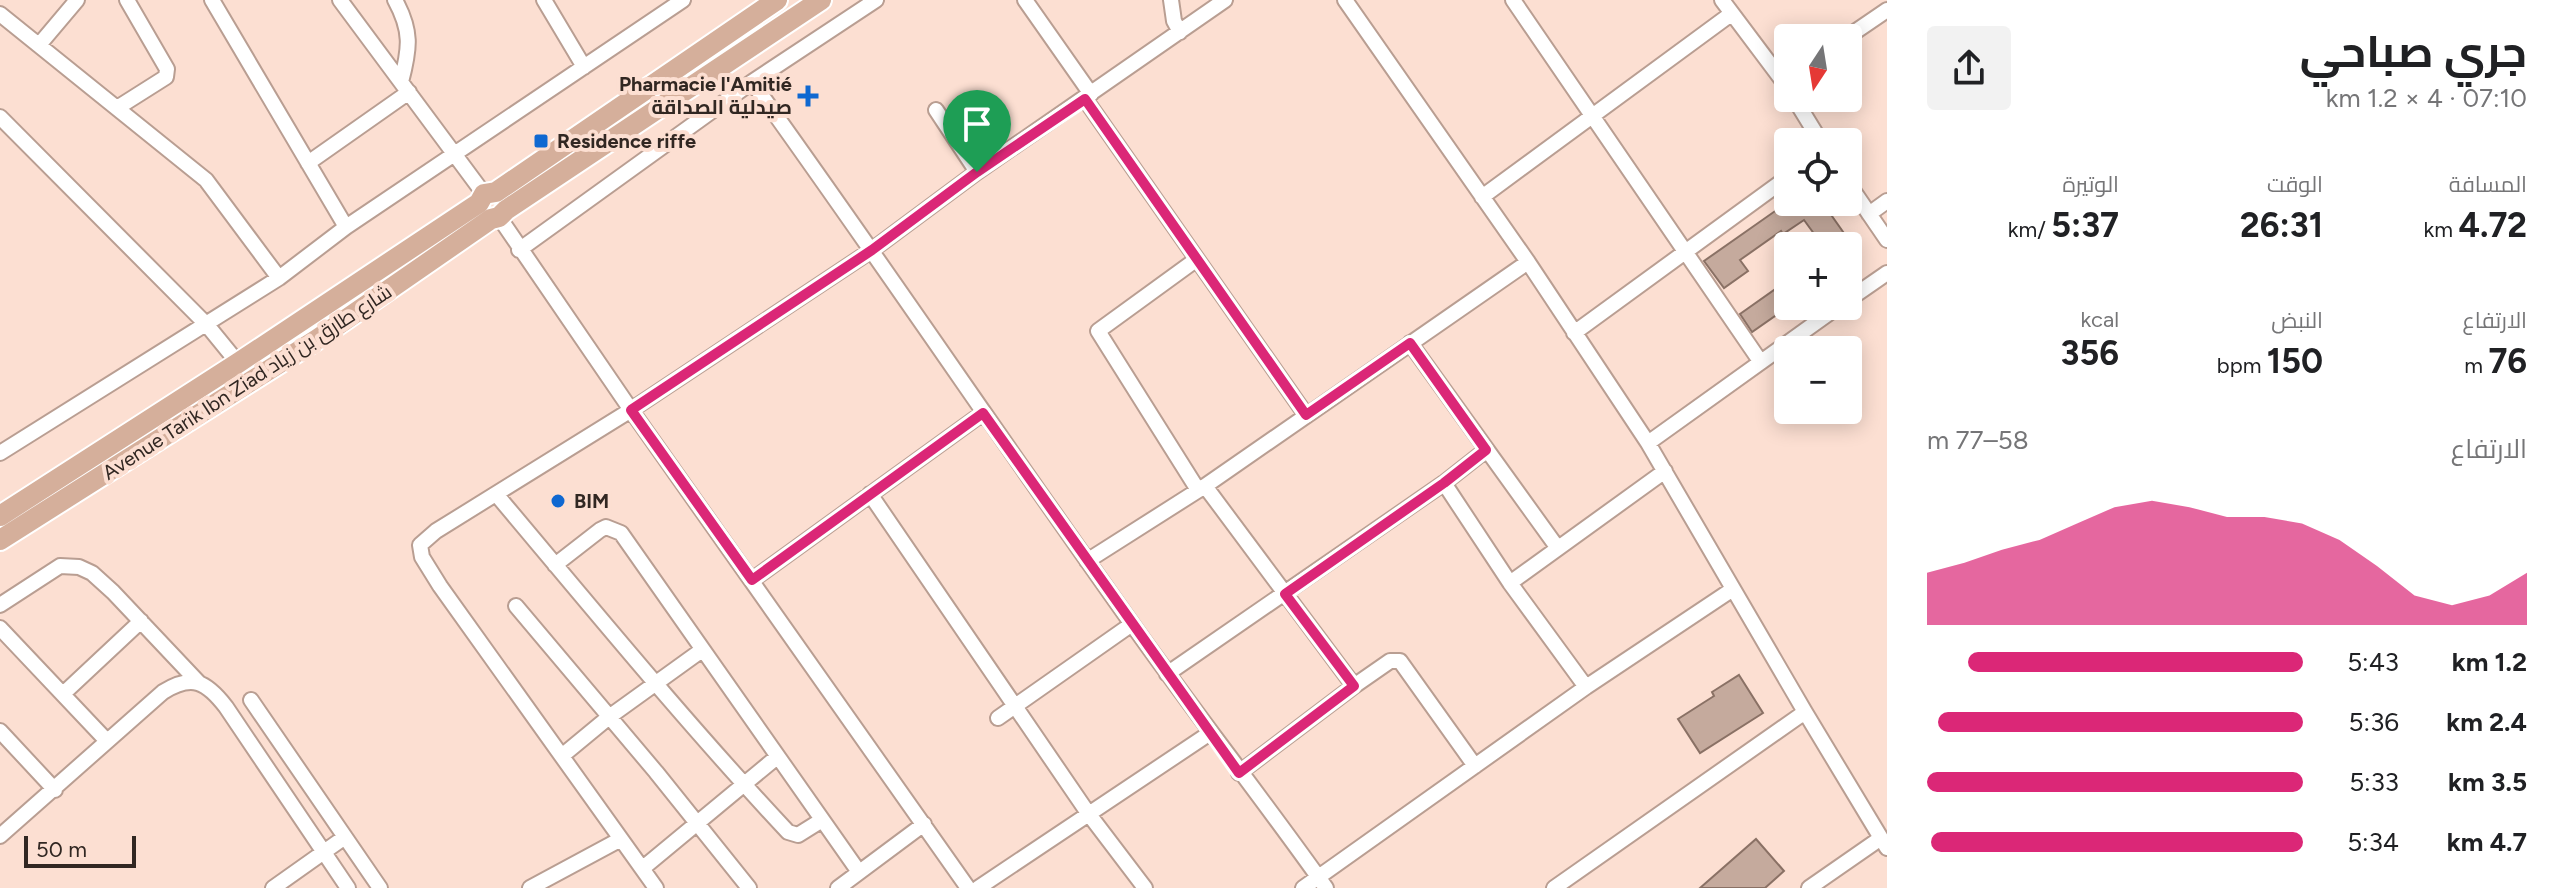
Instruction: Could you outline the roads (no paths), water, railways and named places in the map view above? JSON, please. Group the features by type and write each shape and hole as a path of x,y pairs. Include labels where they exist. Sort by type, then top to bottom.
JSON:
{"main road":[{"name":"Avenue Tarik Ibn Ziad شارع طارق بن زياد","path":"0,540 316,340 493,206 777,0"},
{"name":"Avenue Tarik Ibn Ziad شارع طارق بن زياد","path":"0,516 238,363 821,0"}],"street":[{"path":"39,45 77,0"},
{"path":"117,108 166,77 167,69 127,0"},
{"path":"212,0 346,227"},
{"path":"340,0 493,206 519,250 968,888"},
{"path":"308,163 405,87 409,36 395,0"},
{"path":"544,0 584,67"},
{"path":"0,453 279,278 346,227 683,0"},
{"path":"519,250 752,82 876,0"},
{"path":"1025,0 1197,259 1306,415"},
{"path":"1171,0 1174,21 1180,32"},
{"path":"656,888 440,586 420,551 425,539 631,410 872,250 977,172 1225,0"},
{"path":"1345,0 1528,262 1648,443 1884,843 1809,888"},
{"path":"1513,0 1683,253 1760,361"},
{"path":"1722,0 1774,66"},
{"path":"1862,27 1887,10"},
{"path":"0,14 206,180 279,278"},
{"path":"1482,197 1731,14"},
{"path":"752,82 1167,674 1322,882"},
{"path":"936,110 977,172"},
{"path":"0,117 207,325 238,363"},
{"path":"1574,333 1774,187"},
{"path":"1869,214 1887,201"},
{"path":"1862,204 1887,240"},
{"path":"1197,259 1098,331 1201,488 1354,686"},
{"path":"1087,561 1201,488 1528,262"},
{"path":"1862,290 1887,273"},
{"path":"1648,443 1819,320"},
{"path":"1410,343 1557,547"},
{"path":"752,580 983,413"},
{"path":"1167,674 1444,483 1486,450"},
{"path":"1510,583 1665,471"},
{"path":"1444,483 1510,583 1586,687"},
{"path":"496,494 743,785 792,835 798,835 822,820"},
{"path":"870,494 1088,813 1145,888"},
{"path":"555,565 606,527 621,533 859,872"},
{"path":"0,605 47,572 70,565 92,573 199,683"},
{"path":"1303,888 1322,882 1475,766 1733,589"},
{"path":"516,606 749,888"},
{"path":"63,694 141,621"},
{"path":"998,718 1132,624"},
{"path":"0,628 106,740"},
{"path":"563,755 609,717 702,650"},
{"path":"1239,773 1390,661 1400,661 1475,766"},
{"path":"0,836 55,790 106,740 177,683 190,680 214,691 348,888"},
{"path":"251,700 380,888"},
{"path":"1554,888 1805,712"},
{"path":"978,888 1210,733"},
{"path":"3,739 55,790"},
{"path":"643,868 777,757"},
{"path":"838,888 924,824"},
{"path":"273,888 345,837"},
{"path":"530,888 552,883 621,839"}],"place":[{"name":"Pharmacie l'Amitié صيدلية الصداقة","path":"808,96"},
{"name":"Residence riffe","path":"541,141"},
{"name":"BIM","path":"558,501"}]}
